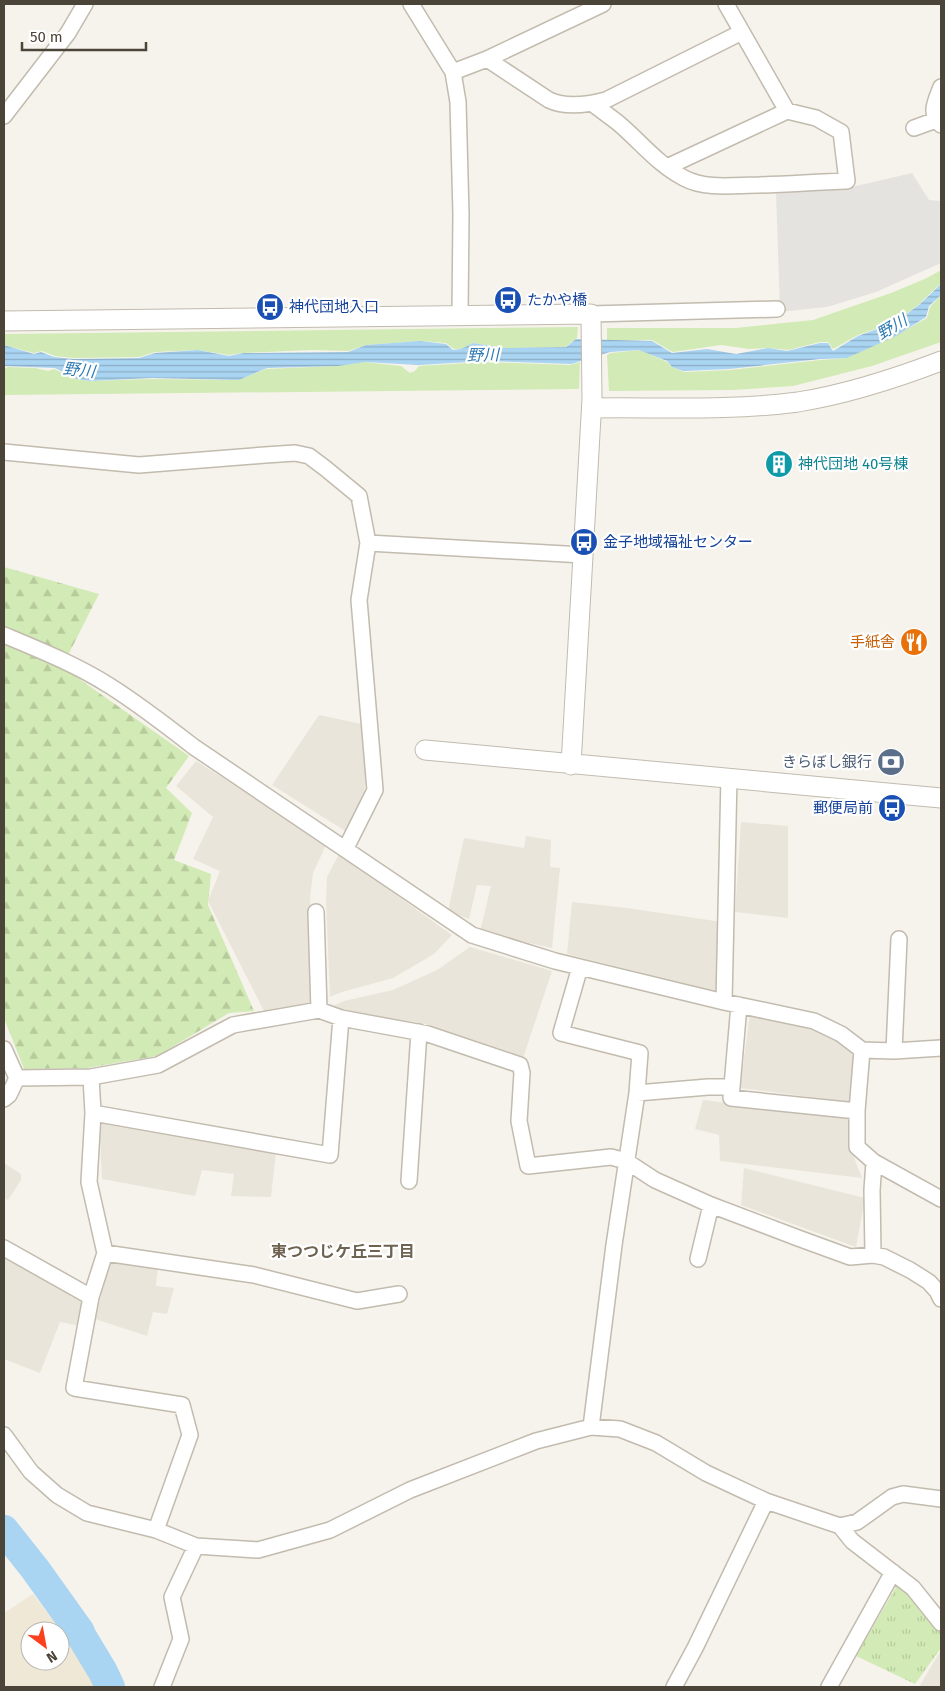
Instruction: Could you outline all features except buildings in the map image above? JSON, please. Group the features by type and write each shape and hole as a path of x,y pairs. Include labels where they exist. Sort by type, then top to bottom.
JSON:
{"street":[{"path":"4,116 68,33 86,4"},
{"path":"411,4 453,72 458,102 461,214 460,316"},
{"path":"453,72 487,59 603,4"},
{"path":"726,4 787,111"},
{"path":"487,59 558,104 593,104 606,100 742,32"},
{"path":"914,128 939,123 933,107 941,87"},
{"path":"593,104 617,122 649,154 667,167 685,178 703,184 741,185 847,181 841,132 816,118 787,111 667,167"},
{"path":"4,321 591,314 777,309"},
{"path":"571,765 592,404 591,314"},
{"path":"592,404 736,407 800,401 871,386 941,361"},
{"path":"4,452 139,465 295,453 309,456 359,496 368,543 359,600 375,790 346,848"},
{"path":"368,543 583,555"},
{"path":"4,634 65,661 109,686 151,714 194,747 472,935 580,967 731,1004 814,1021 841,1034 862,1050 941,1048"},
{"path":"425,750 941,798"},
{"path":"729,777 731,1098 857,1111"},
{"path":"316,912 318,1010"},
{"path":"894,1050 899,938"},
{"path":"580,967 561,1033 640,1053 637,1092 626,1161 591,1427"},
{"path":"17,1078 91,1078 158,1065 234,1025 318,1010 341,1018 428,1034 520,1064 522,1073 520,1121 528,1166 611,1158 626,1161 654,1180 711,1205 850,1257 873,1255 884,1257 929,1282 941,1299"},
{"path":"93,1113 330,1155 341,1018"},
{"path":"409,1181 418,1157 419,1032"},
{"path":"4,1049 17,1078 9,1095 4,1099"},
{"path":"862,1050 857,1111 858,1147 874,1162 941,1199"},
{"path":"91,1078 93,1113 89,1182 105,1253 91,1297 74,1388 182,1405 190,1435 156,1530"},
{"path":"637,1092 732,1087"},
{"path":"873,1255 872,1190 874,1162"},
{"path":"698,1259 711,1205"},
{"path":"4,1248 91,1297"},
{"path":"105,1253 254,1275 357,1302 399,1294"},
{"path":"4,1435 31,1472 57,1495 87,1513 156,1530 196,1546 258,1550 330,1530 410,1490 536,1442 591,1427 620,1430 656,1443 706,1473 766,1501 840,1526 857,1522 892,1497 903,1494 941,1498"},
{"path":"674,1687 766,1501"},
{"path":"840,1526 852,1541 913,1588 941,1623"},
{"path":"162,1687 181,1639 172,1597 196,1546"},
{"path":"829,1687 893,1572"}],"shaded area":[{"path":"912,173 929,200 941,201 941,263 876,292 827,307 780,312 776,191 843,189"},
{"path":"319,715 366,725 367,752 364,798 350,834 272,785"},
{"path":"196,761 327,843 313,873 310,898 317,999 305,1006 264,1011 208,901 220,871 193,859 213,817 176,786"},
{"path":"741,822 788,826 788,918 735,912"},
{"path":"526,836 551,840 550,867 560,868 552,948 480,932 491,886 477,885 469,919 448,911 464,838 524,848"},
{"path":"339,854 452,935 434,954 393,978 330,997 326,900 327,877"},
{"path":"572,902 722,922 724,993 567,954"},
{"path":"470,947 552,971 523,1058 425,1024 329,1008 344,1001 393,990 437,970"},
{"path":"750,1014 814,1029 848,1043 856,1054 850,1102 740,1088"},
{"path":"703,1100 848,1118 850,1147 862,1178 720,1161 719,1135 695,1129"},
{"path":"99,1118 276,1152 271,1197 231,1196 234,1174 202,1170 195,1196 102,1179"},
{"path":"4,1163 21,1174 21,1180 8,1200 4,1198"},
{"path":"744,1168 865,1198 856,1247 741,1205"},
{"path":"4,1256 85,1302 80,1326 60,1322 40,1373 4,1359"},
{"path":"110,1261 158,1267 156,1286 174,1288 167,1314 153,1312 147,1336 95,1319"},
{"path":"33,1594 54,1621 20,1621 20,1671 70,1671 70,1643 94,1687 4,1687 4,1613"},
{"path":"941,1650 941,1687 919,1687"}],"green space":[{"path":"941,270 941,283 896,322 858,335 833,349 828,342 820,342 788,350 769,348 749,349 721,345 673,352 652,340 607,340 607,328 736,328 813,320 891,293"},
{"path":"941,295 941,342 872,366 793,386 733,390 609,391 607,355 611,353 640,350 684,372 730,370 847,358 895,336 927,318 930,307"},
{"path":"578,327 577,338 565,347 504,348 473,343 462,349 454,349 446,343 420,341 366,345 348,351 312,350 229,355 198,350 155,352 139,357 74,358 55,356 42,351 34,353 4,345 4,334"},
{"path":"364,362 401,366 410,373 419,366 484,362 570,365 580,362 579,389 4,395 4,369 8,367 35,368 48,371 54,369 76,379 89,381 151,379 239,380 266,369 336,366"},
{"path":"4,567 99,594 62,667 189,756 166,788 192,813 174,860 211,874 208,905 254,1011 229,1013 157,1056 87,1068 24,1069 4,1018"},
{"path":"899,1582 941,1632 941,1648 915,1684 856,1656"}],"water":[{"name":"野川","path":"941,284 941,295 929,306 926,317 896,336 847,358 820,359 729,369 683,371 672,367 667,361 639,350 610,352 571,364 486,361 418,365 365,362 338,366 267,368 239,380 152,378 90,381 77,379 55,368 4,366 4,345 34,354 41,352 54,357 74,359 139,358 155,353 198,350 229,356 244,353 348,352 366,345 420,341 446,344 453,350 461,349 473,343 503,348 566,347 576,339 652,341 672,353 707,349 736,354 768,348 787,351 820,343 828,343 833,351 858,336 896,322 920,304"}],"waterway":[{"path":"4,1530 35,1569 80,1632 110,1687"}],"place":[{"name":"たかや橋","path":"508,300"},
{"name":"神代団地入口","path":"270,307"},
{"name":"神代団地 40号棟","path":"779,464"},
{"name":"金子地域福祉センター","path":"584,542"},
{"name":"手紙舎","path":"914,642"},
{"name":"きらぼし銀行","path":"891,762"},
{"name":"郵便局前","path":"892,808"}],"district":[{"name":"東つつじケ丘三丁目","path":"343,1251"}]}
